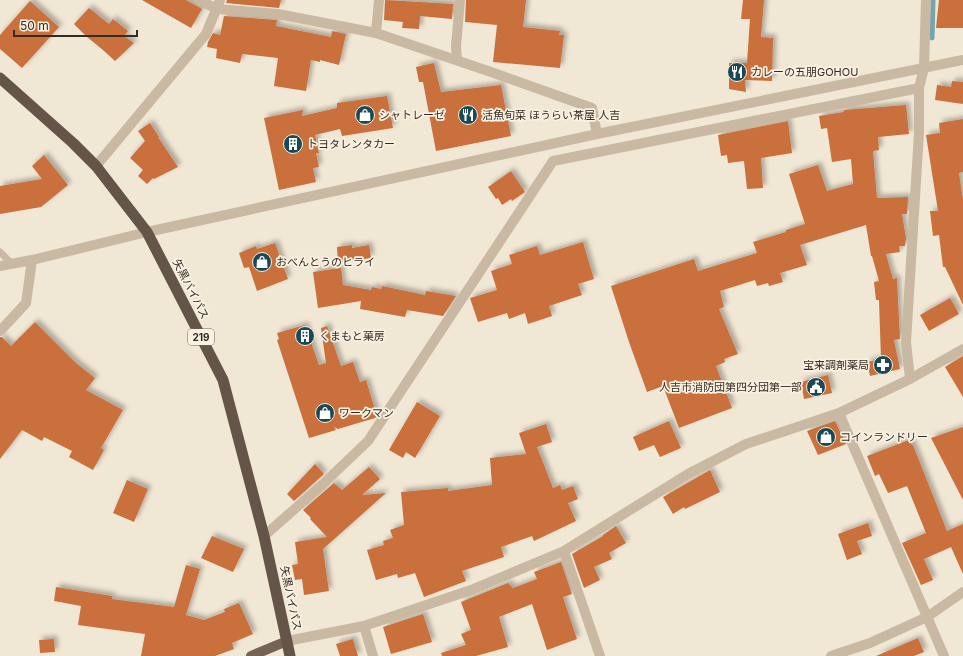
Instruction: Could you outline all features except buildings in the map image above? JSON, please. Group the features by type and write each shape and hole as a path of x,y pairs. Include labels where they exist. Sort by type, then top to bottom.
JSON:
{"highway":[{"name":"矢黒バイパス","path":"0,78 73,143 96,166 147,232 223,380 264,536 290,656"}],"main road":[{"path":"251,656 287,641"}],"street":[{"path":"199,0 219,5 278,14 376,33 457,60 592,108 598,134"},
{"path":"376,33 379,0"},
{"path":"457,60 456,46 460,0"},
{"path":"910,379 906,342 919,134 919,88 924,68 926,0"},
{"path":"96,166 206,34 219,5"},
{"path":"0,266 32,260 147,232 598,134 963,60"},
{"path":"264,536 323,484 368,441 553,161 919,88"},
{"path":"0,331 26,303 32,260"},
{"path":"287,641 364,626 471,590 564,551 688,474 746,444 839,413 910,379 963,349"},
{"path":"839,413 944,656"},
{"path":"564,551 600,656"},
{"path":"831,656 870,643 927,617 963,592"},
{"path":"364,626 373,656"}],"lane":[{"path":"0,252 12,264"}],"waterway":[{"path":"932,38 933,0"}],"place":[{"name":"カレーの五朋GOHOU","path":"737,72"},
{"name":"シャトレーゼ","path":"365,115"},
{"name":"活魚旬菜 ほうらい茶屋 人吉","path":"468,115"},
{"name":"トヨタレンタカー","path":"293,144"},
{"name":"おべんとうのヒライ","path":"262,262"},
{"name":"くまもと菓房","path":"305,336"},
{"name":"宝来調剤薬局","path":"883,365"},
{"name":"人吉市消防団第四分団第一部","path":"816,387"},
{"name":"ワークマン","path":"325,413"},
{"name":"コインランドリー","path":"826,437"}]}
